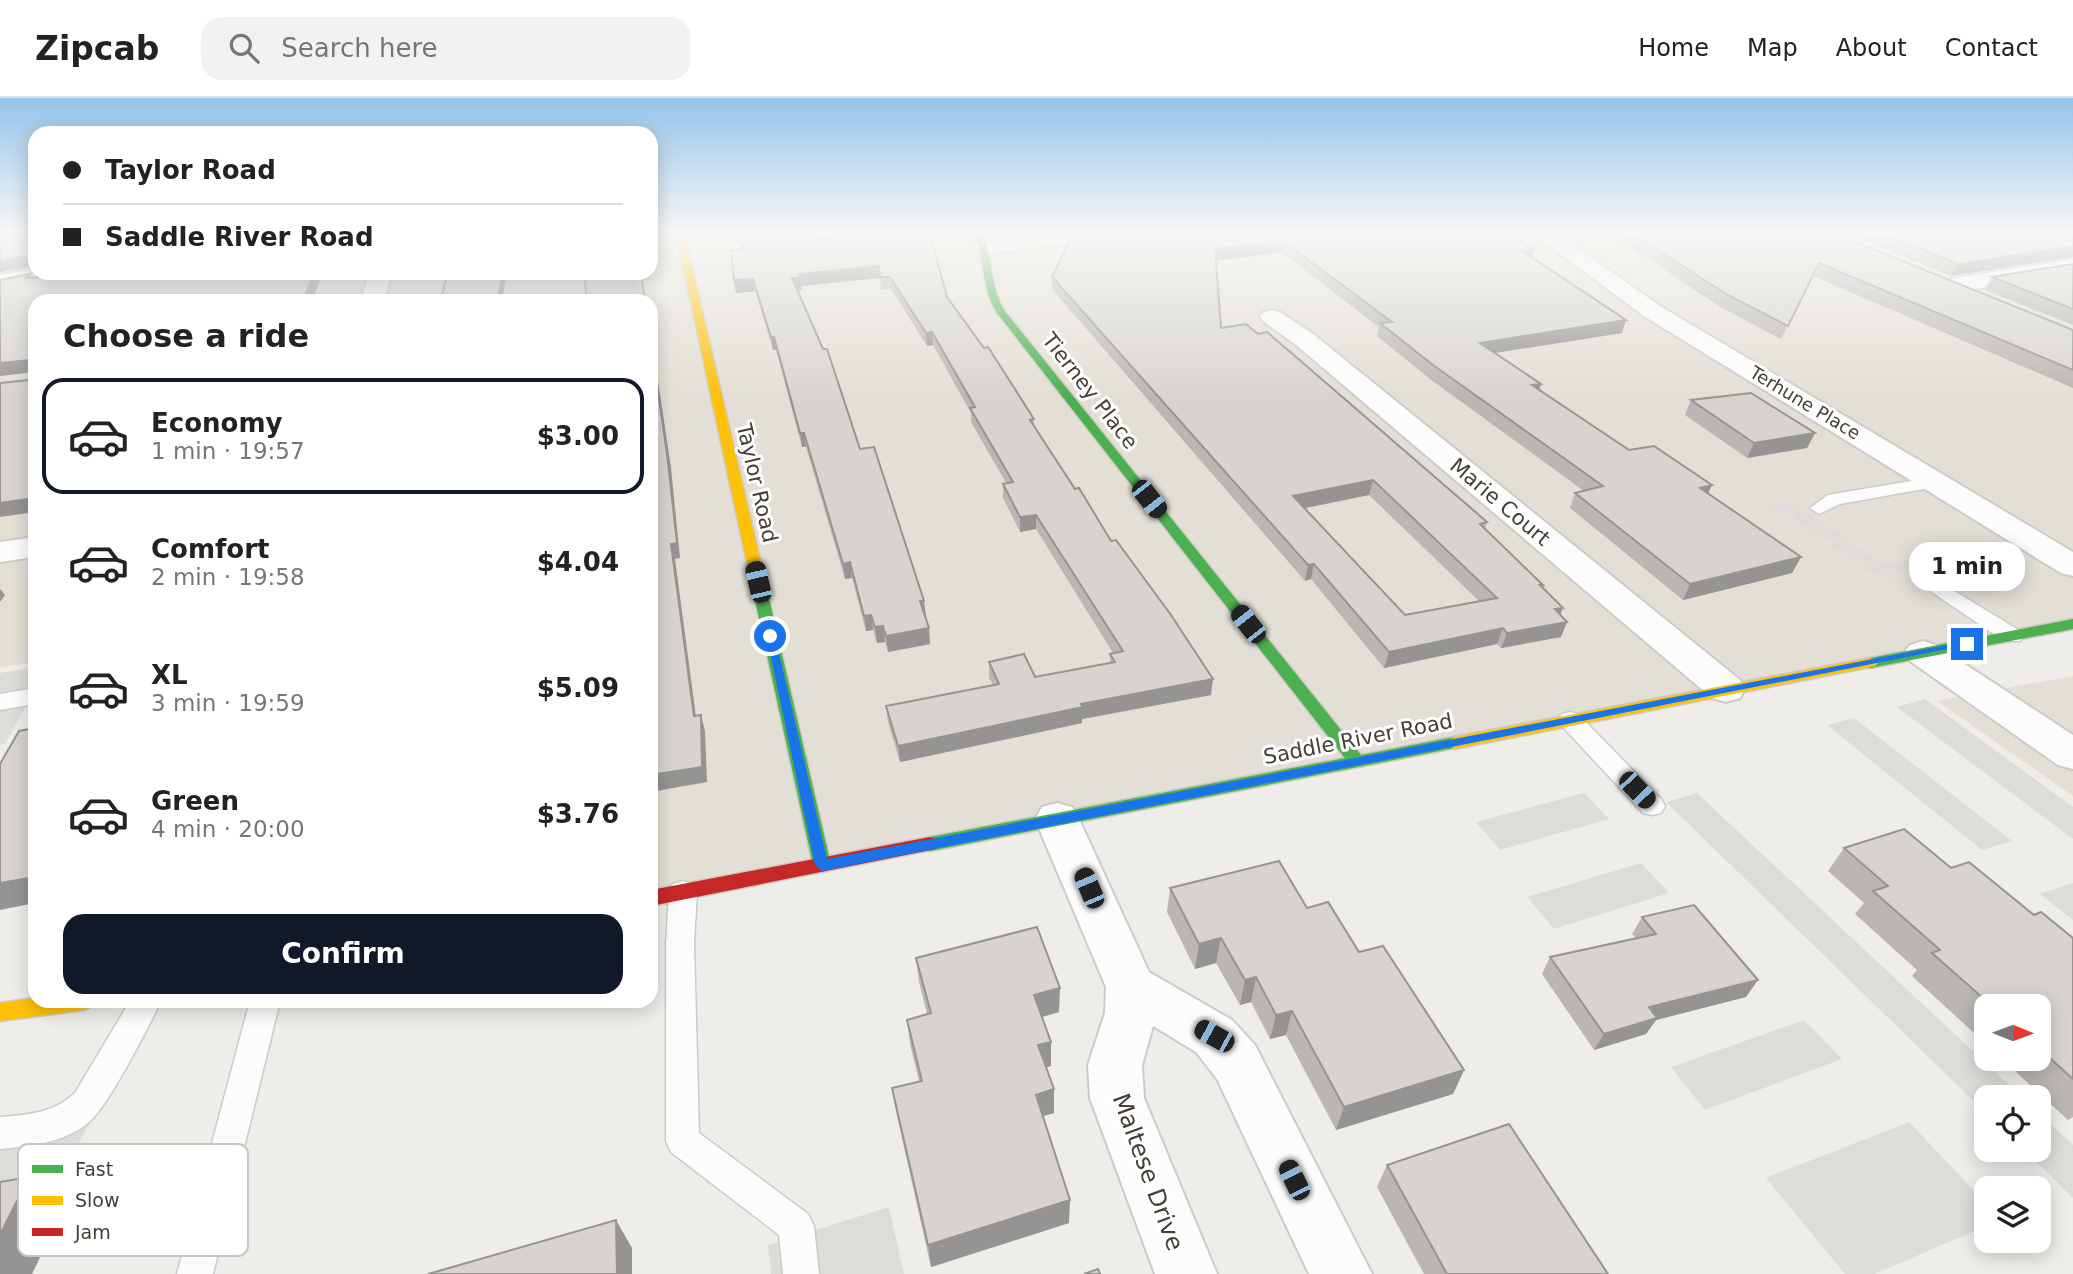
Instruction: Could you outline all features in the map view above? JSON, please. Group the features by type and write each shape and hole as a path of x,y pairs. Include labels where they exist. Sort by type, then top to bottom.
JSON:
{"street":[{"name":"Taylor Road","path":"692,288 822,865"},
{"name":"Tierney Place","path":"987,288 1000,311 1357,761"},
{"name":"Terhune Place","path":"1619,288 1652,311 2073,566"},
{"path":"1954,288 1987,302"},
{"name":"Marie Court","path":"1272,317 1315,348 1726,690"},
{"path":"0,552 28,548"},
{"name":"Saddle River Road","path":"658,897 2073,624"},
{"path":"1923,653 2073,755"},
{"name":"Maltese Drive","path":"1057,820 1131,988 1131,1013 1115,1065 1117,1098 1186,1274"},
{"path":"1131,988 1214,1036 1237,1062 1341,1274"},
{"path":"0,1012 30,1008"}],"lane":[{"path":"1819,508 1835,499 1934,482"},
{"path":"1933,584 2012,636"},
{"path":"0,702 28,697"},
{"path":"1570,720 1652,806"},
{"path":"683,892 680,943 683,1140 796,1226 801,1274"},
{"path":"0,1133 40,1129 75,1115 86,1104 142,1008"},
{"path":"228,1144 263,1008"},
{"path":"195,1274 200,1256"}],"shaded area":[{"path":"0,288 2073,288 2073,624 658,897 658,294 28,294 28,663 0,667"},
{"path":"1793,502 1882,564 1946,554 1996,586 1969,591 1932,566 1899,571 1898,584 1886,581 1886,576 1863,570 1864,562 1847,558 1847,551 1832,547 1832,539 1809,533 1810,526 1795,523 1796,510 1774,513 1764,506"},
{"path":"28,668 28,703 5,744 0,745 0,673"},
{"path":"2073,676 2073,796 1937,701"},
{"path":"1925,699 2073,807 2073,839 1897,707"},
{"path":"1854,718 2012,841 1982,850 1827,725"},
{"path":"1584,793 1609,819 1500,850 1476,822"},
{"path":"1697,793 1974,1052 1974,1071 1994,1071 2009,1085 1974,1085 1974,1101 1666,802"},
{"path":"1641,863 1669,893 1554,929 1527,897"},
{"path":"2073,883 2073,920 2040,894"},
{"path":"1804,1020 1842,1059 1705,1110 1671,1067"},
{"path":"98,1107 78,1144 18,1144 18,1201 0,1203 0,1119"},
{"path":"1909,1122 1974,1190 1974,1231 1875,1274 1845,1274 1766,1178"},
{"path":"2051,1124 2073,1145 2073,1198 2036,1162 2051,1162"},
{"path":"889,1207 904,1274 771,1274 768,1245"}],"building":[{"path":"0,288 308,288 306,294 28,294 28,360 0,363"},
{"path":"444,288 500,288 498,294 442,294"},
{"path":"586,288 643,288 644,294 586,294"},
{"path":"756,288 796,288 823,349 827,349 860,449 874,447 924,601 920,601 929,628 886,636 883,626 875,627 871,615 864,616 850,562 843,564 804,433 800,433 774,337 771,337"},
{"path":"897,288 945,288 947,297 984,348 988,347 1034,419 1030,420 1075,489 1079,488 1111,541 1116,540 1171,615 1213,679 1081,704 1083,707 898,746 886,706 999,684 989,662 1024,654 1035,677 1115,662 1110,654 1123,651 1036,515 1020,517 1003,484 1013,482 970,408 975,407 932,332 926,333"},
{"path":"1062,288 1218,288 1221,328 1246,324 1258,334 1267,332 1487,522 1480,524 1543,585 1540,585 1563,608 1555,609 1567,622 1507,633 1503,628 1389,652 1314,564 1308,565","holes":["1373,480 1497,598 1405,615 1293,496"]},
{"path":"1346,288 1578,288 1626,320 1480,343 1541,384 1532,385 1629,450 1654,446 1712,485 1700,488 1801,557 1690,584 1575,493 1603,486 1433,365 1380,323 1392,322"},
{"path":"1717,288 1807,288 1788,326"},
{"path":"1878,288 1969,288 2073,330 2073,370"},
{"path":"2020,288 2073,288 2073,309"},
{"path":"28,380 28,499 0,503 0,383"},
{"path":"658,391 677,543 671,544 694,716 701,715 702,767 658,774"},
{"path":"1751,393 1815,433 1754,443 1691,400"},
{"path":"28,729 28,878 0,883 0,764 19,731"},
{"path":"1904,829 1951,868 1969,862 2034,915 2041,912 2073,938 2073,1079 2051,1059 2051,994 1978,994 1932,953 1940,950 1873,891 1888,886 1844,848"},
{"path":"1279,861 1307,908 1328,902 1359,952 1383,946 1464,1070 1344,1107 1292,1011 1276,1015 1256,977 1245,980 1221,938 1199,944 1170,888"},
{"path":"1694,905 1758,980 1649,1007 1657,1018 1604,1034 1550,957 1656,934 1642,917"},
{"path":"1037,927 1060,988 1034,995 1051,1042 1038,1045 1054,1089 1036,1095 1070,1200 928,1245 892,1088 922,1081 907,1020 931,1013 916,958"},
{"path":"1509,1124 1608,1274 1447,1274 1387,1165"},
{"path":"18,1179 18,1199 0,1235 0,1182"},
{"path":"616,1220 617,1274 428,1274"},
{"path":"1098,1269 1100,1274 1084,1274"}],"traffic: fast":[{"path":"990,288 1000,311 1357,761"},
{"path":"757,577 822,865"},
{"path":"1870,663 2073,624"},
{"path":"930,844 1454,743"}],"traffic: slow":[{"path":"692,288 757,577"},
{"path":"1454,743 1870,663"},
{"path":"0,1012 30,1008"}],"traffic: jam":[{"path":"658,897 930,844"}],"route":[{"path":"770,636 822,865 1967,644"}]}
